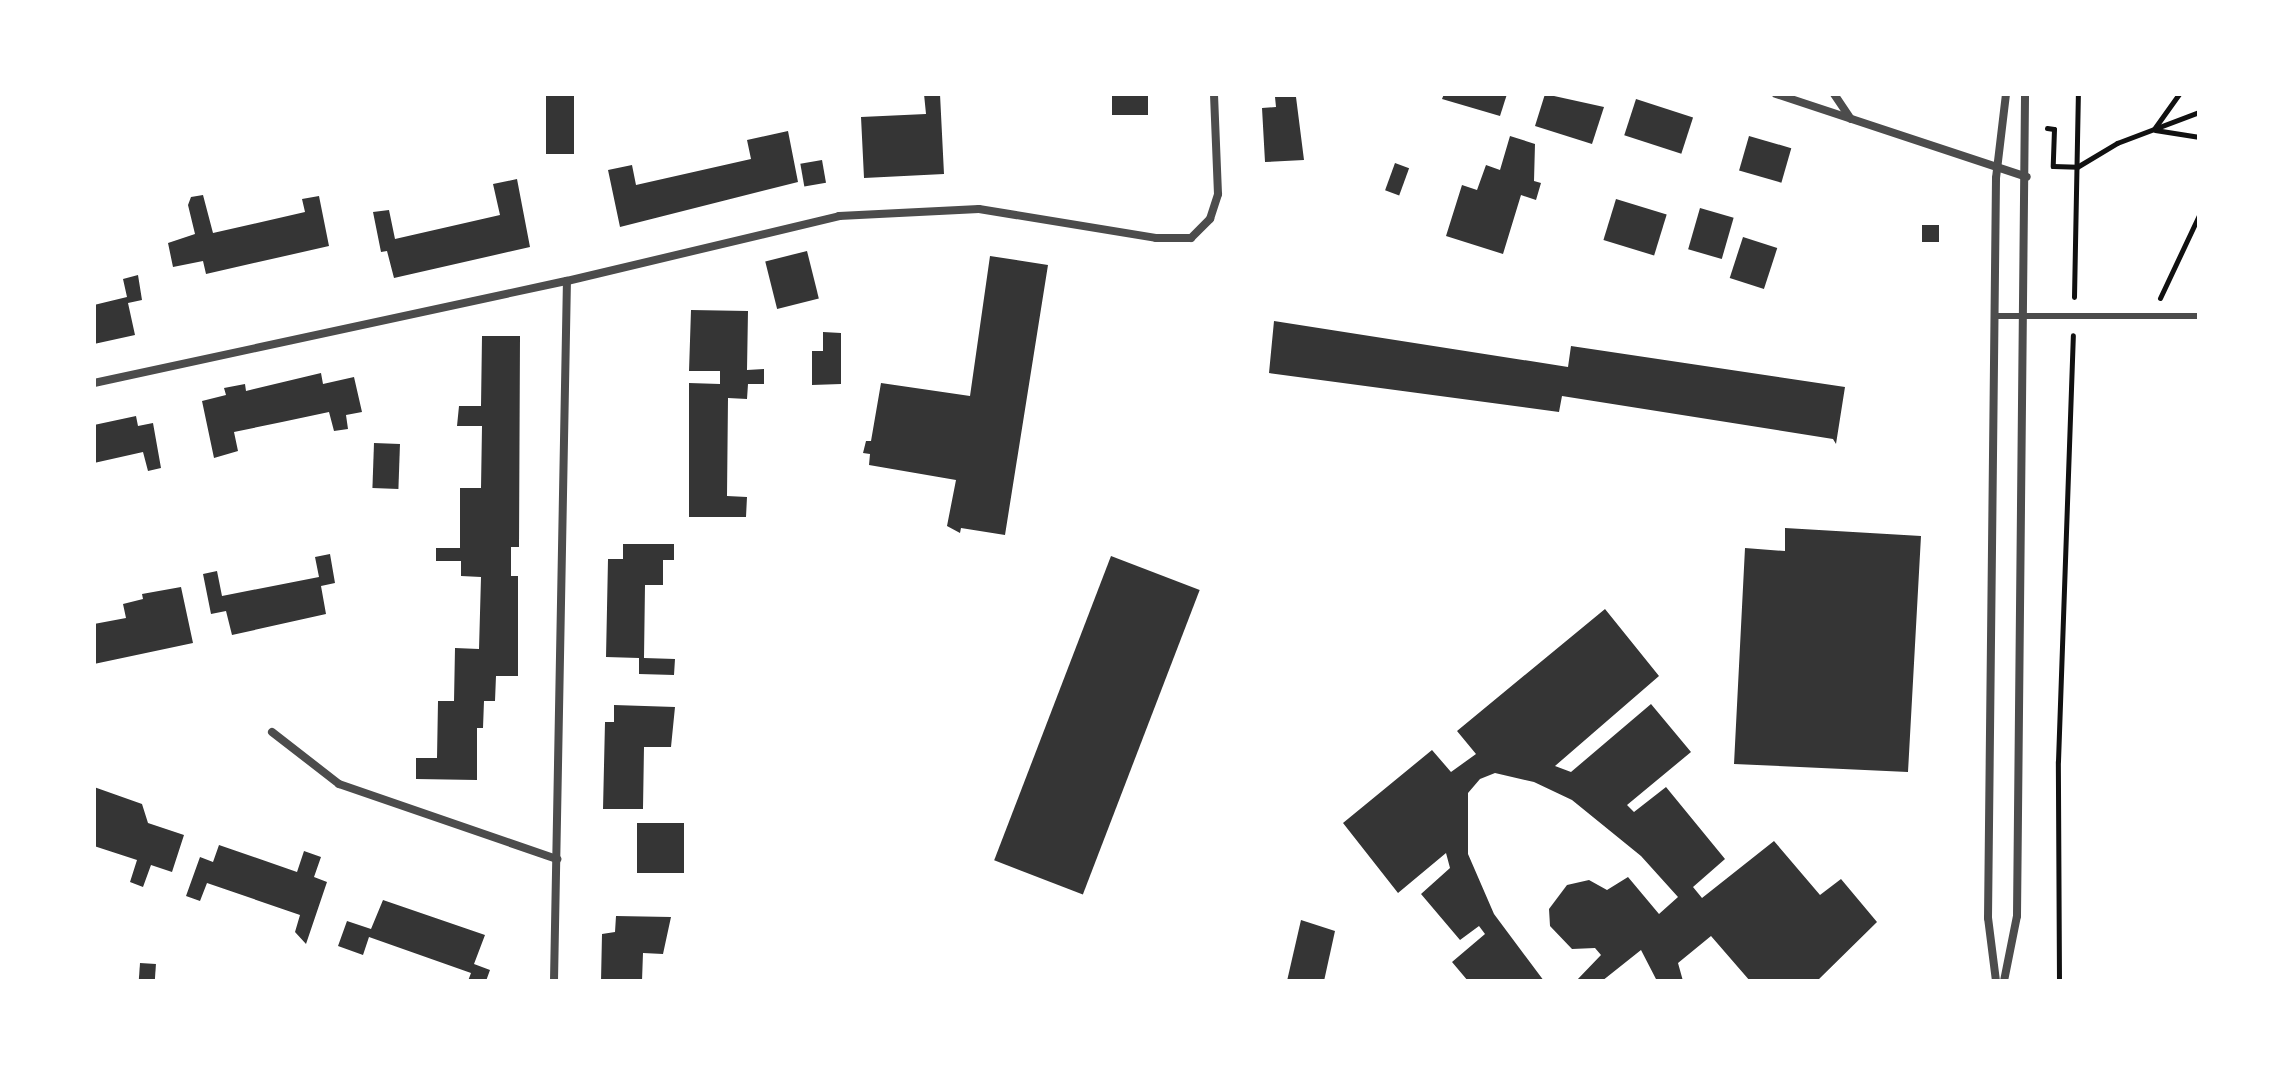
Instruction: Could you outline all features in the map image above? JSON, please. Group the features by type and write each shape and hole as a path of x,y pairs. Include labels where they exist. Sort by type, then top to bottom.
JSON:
{"street":[{"path":"94,383 567,281 839,216 912,209 979,209 1156,238 1191,238 1210,219 1218,194 1214,94"},
{"path":"1776,94 2027,177"},
{"path":"1834,94 1851,119"},
{"path":"1996,981 1988,918 1997,167 2006,94"},
{"path":"2004,981 2017,916 2026,315 2025,94"},
{"path":"554,981 567,281"},
{"path":"272,732 339,784 557,859"}],"lane":[{"path":"1997,316 2199,316"}],"path":[{"path":"2059,981 2058,761 2074,316 2078,94"},
{"path":"2154,130 2179,94"},
{"path":"2037,127 2054,129 2053,166 2077,167 2199,112"},
{"path":"2154,130 2199,137"},
{"path":"2152,315 2199,215"}],"building":[{"path":"546,94 574,94 574,154 546,154"},
{"path":"924,94 940,94 944,174 864,178 861,117 926,114"},
{"path":"1112,94 1148,94 1148,115 1112,115"},
{"path":"1444,94 1507,94 1500,116 1442,99"},
{"path":"1545,94 1604,107 1592,144 1535,126"},
{"path":"1275,97 1296,97 1304,160 1265,162 1262,108 1276,107"},
{"path":"1636,99 1693,118 1681,154 1624,135"},
{"path":"788,131 798,182 620,227 608,170 632,165 636,185 751,159 747,140"},
{"path":"1510,136 1535,144 1534,181 1541,183 1536,200 1521,195 1503,254 1446,236 1462,185 1477,190 1486,165 1500,170"},
{"path":"1749,136 1791,148 1781,183 1739,171"},
{"path":"822,160 826,183 804,186 800,164"},
{"path":"1395,163 1409,168 1399,195 1385,190"},
{"path":"517,179 530,247 394,278 387,251 381,252 373,212 389,210 395,239 500,215 493,184"},
{"path":"203,195 213,233 305,212 302,199 319,196 329,246 206,274 203,261 173,267 168,243 195,234 188,205 191,197"},
{"path":"1616,199 1667,214 1654,256 1603,240"},
{"path":"1700,208 1734,218 1722,259 1688,249"},
{"path":"1922,225 1939,225 1939,242 1922,242"},
{"path":"1743,237 1777,248 1764,289 1730,278"},
{"path":"807,251 819,299 777,309 765,261"},
{"path":"990,256 1048,265 1005,535 961,528 960,533 947,526 956,480 869,465 870,454 863,453 866,441 871,441 881,383 970,396"},
{"path":"138,275 142,300 128,303 135,335 94,344 94,305 127,297 123,279"},
{"path":"691,310 748,311 747,370 764,369 764,384 748,384 747,399 728,398 727,496 747,497 746,517 689,517 689,383 720,384 720,371 689,371"},
{"path":"1274,321 1568,367 1571,346 1845,387 1836,444 1833,439 1562,396 1559,412 1269,373"},
{"path":"823,332 841,333 841,384 812,385 812,351 823,351"},
{"path":"482,336 520,336 519,547 511,547 511,576 518,576 518,676 496,676 495,701 484,701 483,728 477,728 477,780 416,779 416,758 437,758 438,701 454,701 455,648 479,649 481,577 461,576 461,561 436,561 436,548 460,548 460,488 481,488 482,426 457,426 459,406 481,406"},
{"path":"321,373 323,384 354,377 362,412 346,415 348,429 334,431 329,412 234,432 238,451 214,458 202,401 226,395 224,388 245,384 246,391"},
{"path":"136,416 138,426 153,423 161,468 148,471 143,452 94,463 94,425"},
{"path":"374,443 400,444 398,489 372,488"},
{"path":"1785,528 1921,536 1908,772 1734,764 1745,548 1785,551"},
{"path":"623,544 674,544 674,560 663,560 663,585 645,585 644,658 675,659 674,675 639,674 639,658 606,657 608,559 623,559"},
{"path":"330,554 335,583 321,586 326,614 232,635 226,611 211,614 203,574 217,571 222,596 319,577 315,557"},
{"path":"1111,556 1200,590 1083,894 994,860"},
{"path":"181,587 193,643 94,664 94,624 126,618 123,604 143,599 142,594"},
{"path":"1605,609 1659,676 1555,766 1571,772 1651,704 1691,752 1627,805 1634,812 1666,787 1725,859 1693,887 1702,898 1774,841 1820,895 1841,879 1877,922 1817,981 1750,981 1711,936 1678,963 1683,981 1657,981 1641,950 1602,981 1576,981 1601,955 1595,948 1572,949 1550,926 1549,909 1567,885 1589,880 1607,890 1628,877 1659,914 1678,897 1641,856 1572,800 1534,782 1495,773 1480,779 1468,793 1468,854 1494,914 1544,981 1468,981 1452,962 1485,934 1479,926 1460,940 1421,894 1450,868 1446,853 1398,893 1343,823 1432,750 1451,772 1476,754 1457,731"},
{"path":"614,705 675,707 671,747 644,747 643,809 603,809 605,722 614,722"},
{"path":"94,787 142,804 148,823 184,835 172,872 151,865 143,887 130,882 137,860 94,846"},
{"path":"637,823 684,823 684,873 637,873"},
{"path":"219,845 297,872 304,851 321,857 314,877 327,882 306,944 295,932 300,915 207,883 200,901 186,896 200,857 213,862"},
{"path":"383,900 485,935 474,964 490,970 486,981 468,981 471,973 369,937 363,955 338,946 347,921 371,929"},
{"path":"616,916 671,917 663,954 643,953 642,981 601,981 602,934 615,932"},
{"path":"1301,920 1335,931 1324,981 1287,981"},
{"path":"140,963 156,964 155,981 139,981"}]}
